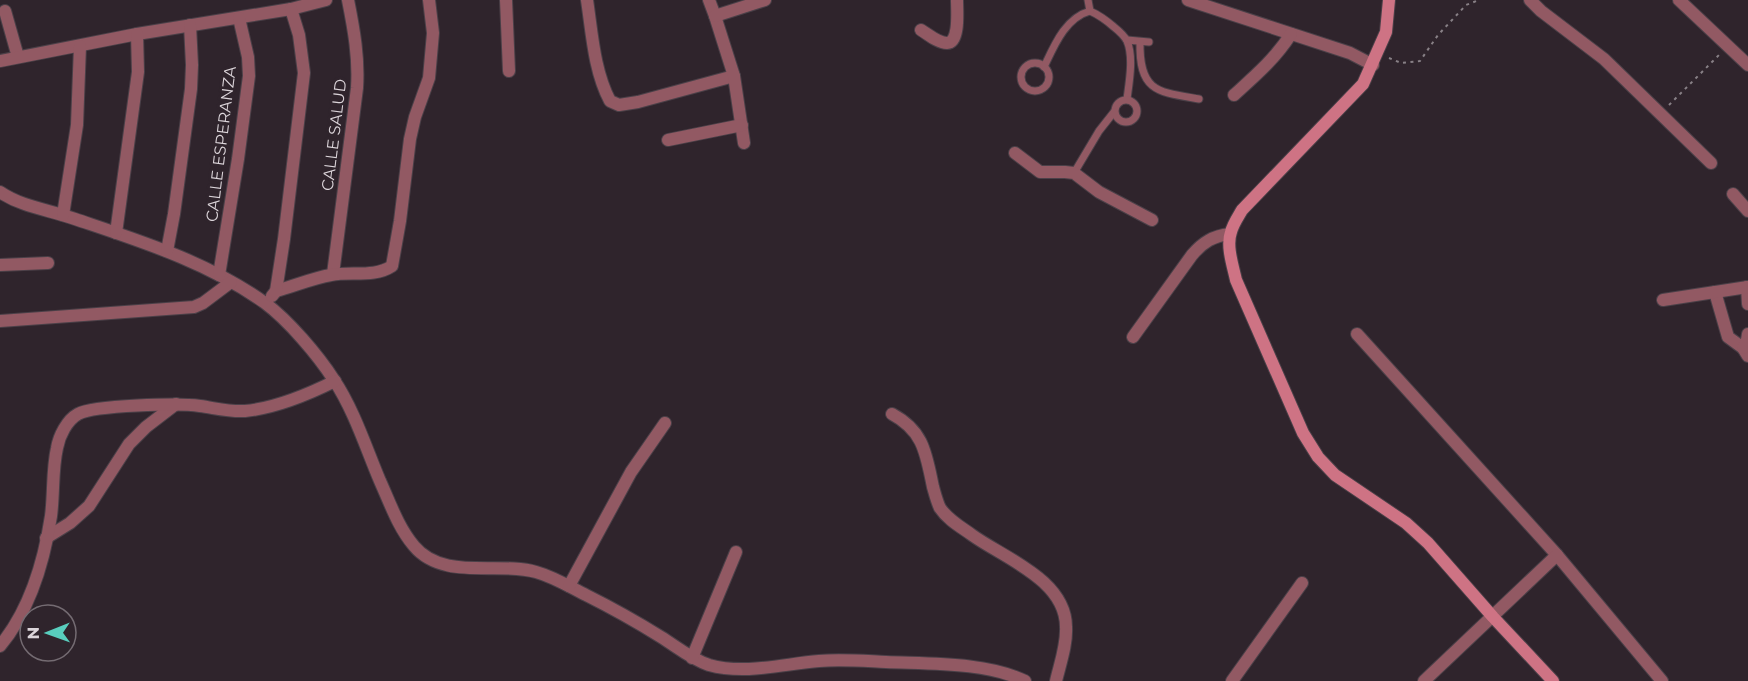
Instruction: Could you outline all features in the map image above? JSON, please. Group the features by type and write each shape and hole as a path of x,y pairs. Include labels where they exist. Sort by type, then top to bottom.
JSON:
{"main road":[{"path":"1389,0 1386,32 1363,84 1242,210 1230,234 1236,280 1303,433 1318,457 1335,474 1406,523 1428,543 1553,681"}],"street":[{"path":"0,61 137,34 291,9 326,0"},
{"name":"CALLE SALUD","path":"333,274 357,88 356,42 348,0"},
{"path":"276,291 333,274 384,271 392,266 414,117 429,78 433,33 429,0"},
{"path":"506,0 509,71"},
{"path":"587,0 599,69 605,92 610,101 619,105 638,102 734,76"},
{"path":"709,0 734,76 744,142"},
{"path":"716,16 765,0"},
{"path":"921,30 943,42 953,41 956,35 957,0"},
{"path":"1188,0 1350,53 1373,65"},
{"path":"1530,0 1541,11 1604,58 1711,163"},
{"path":"1679,0 1748,65"},
{"path":"266,304 276,291 304,73 299,34 291,9"},
{"path":"6,11 18,57"},
{"name":"CALLE ESPERANZA","path":"219,275 249,76 248,57 239,18"},
{"path":"167,251 191,89 190,25"},
{"path":"116,233 138,72 137,34"},
{"path":"1234,95 1265,68 1291,34"},
{"path":"63,215 77,124 80,46"},
{"path":"669,140 742,125"},
{"path":"1015,153 1040,172 1074,173 1099,192 1152,220"},
{"path":"1733,194 1748,211"},
{"path":"1,195 167,251 219,275 266,304 301,338 335,381 401,526 417,550 428,558 458,567 521,568 549,576 627,616 692,658 709,664 734,669 755,669 835,660 972,666 1015,676 1025,681"},
{"path":"1133,338 1200,245 1210,239 1230,234"},
{"path":"0,265 48,263"},
{"path":"0,321 194,307 231,282"},
{"path":"1663,300 1748,287 1748,304"},
{"path":"1715,292 1728,337 1745,352 1748,334"},
{"path":"1357,334 1557,555 1662,681"},
{"path":"0,646 23,614 36,576 51,515 57,445 70,420 79,413 96,409 176,404 199,405 236,412 248,411 284,403 335,381"},
{"path":"46,538 89,506 129,444 146,427 176,404"},
{"path":"892,414 905,421 917,436 926,454 939,507 945,514 955,524 1043,581 1058,597 1064,612 1066,637 1056,681"},
{"path":"569,586 631,472 665,423"},
{"path":"692,658 736,552"},
{"path":"1424,681 1557,555"},
{"path":"1233,681 1302,584"}],"lane":[{"path":"1088,0 1090,11"},
{"path":"1044,67 1056,42 1075,17 1090,11 1102,17 1127,40 1149,42"},
{"path":"1127,40 1130,53 1127,99"},
{"path":"1140,42 1145,78 1152,86 1165,93 1199,99"},
{"path":"1030,64 1044,67 1048,73 1045,87 1039,91 1026,88 1021,74 1025,68 1030,64"},
{"path":"1074,173 1114,112 1118,102 1127,99 1133,102 1137,112 1131,121 1126,122 1120,121 1114,112"}],"path":[{"path":"1378,53 1401,63 1420,61 1438,35 1466,5 1479,0"},
{"path":"1660,113 1728,46"}]}
